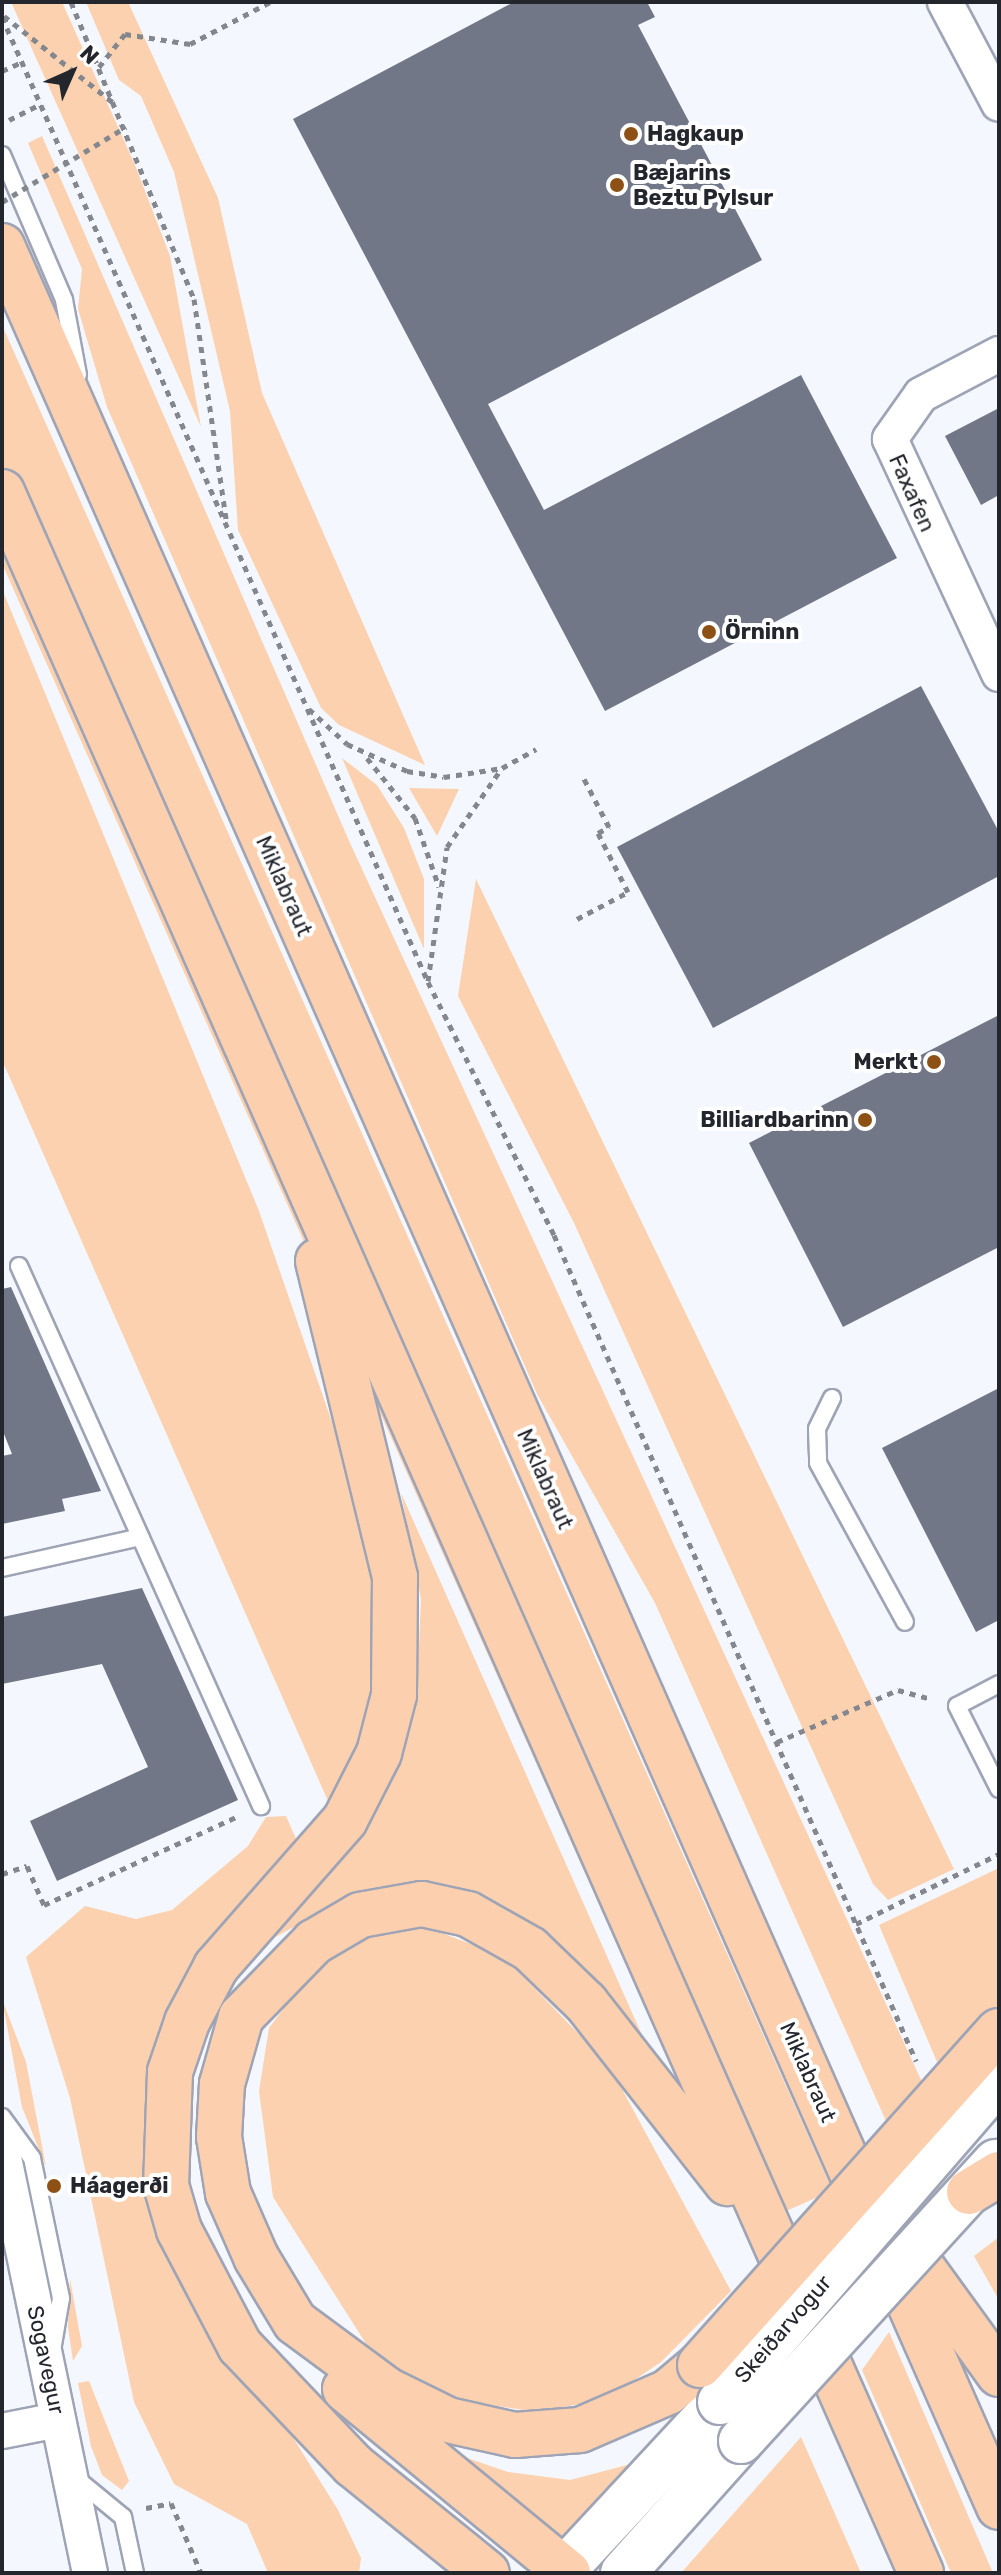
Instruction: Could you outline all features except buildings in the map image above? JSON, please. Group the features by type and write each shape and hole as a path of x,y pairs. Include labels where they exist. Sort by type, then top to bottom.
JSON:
{"highway":[{"name":"Miklabraut","path":"2,246 999,2507"},
{"path":"7,511 921,2573"},
{"path":"289,1146 395,1577 394,1695 379,1753 345,1820 216,1967 187,2022 170,2072 165,2170 179,2230 240,2346 353,2465 438,2573"},
{"path":"565,2572 314,2360 228,2193 219,2137 222,2084 241,2017 314,1942 360,1915 422,1904 468,1914 530,1949 575,1992 666,2099 778,2252"},
{"path":"295,2322 387,2390 448,2420 515,2435 580,2430 710,2383 999,2031"},
{"path":"831,2124 946,2307 999,2374"},
{"path":"353,2465 487,2573"}],"main road":[{"name":"Skeiðarvogur","path":"565,2572 710,2383 999,2080"},
{"name":"Skeiðarvogur","path":"623,2573 741,2441 984,2183 999,2159"}],"street":[{"path":"945,2 999,104"},
{"name":"Faxafen","path":"999,354 921,395 890,439 999,674"},
{"name":"Sogavegur","path":"2,2148 90,2573"},
{"path":"2,2431 58,2420"}],"lane":[{"name":"Miklabraut","path":"2,155 64,300 92,451"},
{"path":"19,1266 261,1806"},
{"path":"832,1398 817,1429 818,1463 905,1622"},
{"path":"2,1568 141,1537"},
{"path":"999,1684 957,1706 999,1789"},
{"path":"2,2117 32,2158 61,2298 48,2370"},
{"path":"69,2473 123,2517 135,2573"}],"path":[{"path":"71,2 126,127 194,299 226,524"},
{"path":"99,67 125,34 190,44 270,2"},
{"path":"2,16 116,104"},
{"path":"2,16 428,982 554,1235 919,2069"},
{"path":"2,71 22,62"},
{"path":"9,120 41,104"},
{"path":"2,202 126,127"},
{"path":"305,706 365,756 415,818 439,888"},
{"path":"365,756 444,777 502,768 536,749"},
{"path":"428,982 447,847 502,768"},
{"path":"577,919 628,892 598,833 609,827 582,775"},
{"path":"777,1742 898,1690 957,1706"},
{"path":"2,1874 27,1866 44,1905 243,1814"},
{"path":"856,1924 999,1854"},
{"path":"141,2509 171,2503 201,2573"}],"shaded area":[{"path":"11,2 62,2 135,165 170,256 201,427"},
{"path":"86,2 128,2 218,198 262,393 425,765 339,725 321,708 238,530 230,411 174,172 141,96 119,80"},
{"path":"42,136 350,843 923,2084 886,2121 655,1603 537,1394 107,407 78,309 82,269 28,143"},
{"path":"2,325 833,2190 744,2230 2,563"},
{"path":"2,589 259,1211 362,1509 386,1613 378,1701 351,1769 328,1801 2,1060"},
{"path":"342,758 377,785 404,828 424,879 424,949"},
{"path":"409,788 459,789 437,836"},
{"path":"476,879 954,1869 888,1900 873,1884 574,1223 458,996"},
{"path":"401,1493 650,2053 525,1923 338,1903 270,1940 263,1930 382,1787 417,1695 421,1599"},
{"path":"286,1816 297,1841 286,1871 150,2126 284,2423 338,2510 361,2558 359,2573 268,2573 247,2524 174,2484 134,2402 70,2098 26,1957 85,1906 136,1919 172,1910 248,1846 266,1817"},
{"path":"999,1868 999,2005 940,2069 879,1925"},
{"path":"424,1926 504,1957 609,2065 731,2291 661,2362 606,2399 537,2412 471,2402 382,2369 273,2197 259,2091 269,2028 307,1977 359,1940"},
{"path":"2,1999 26,2062 46,2167 22,2107"},
{"path":"999,2237 999,2300 974,2256"},
{"path":"70,2279 82,2346 73,2361 68,2327"},
{"path":"889,2332 993,2573 951,2573 862,2370"},
{"path":"89,2381 129,2481 122,2490 102,2475 91,2446 78,2383"},
{"path":"801,2437 861,2573 681,2573"},
{"path":"672,2438 561,2558 432,2446 508,2472 570,2480 627,2465"}],"place":[{"name":"Hagkaup","path":"631,134"},
{"name":"Bæjarins Beztu Pylsur","path":"617,185"},
{"name":"Örninn","path":"709,632"},
{"name":"Merkt","path":"934,1062"},
{"name":"Billiardbarinn","path":"865,1120"},
{"name":"Háagerði","path":"54,2186"}]}
